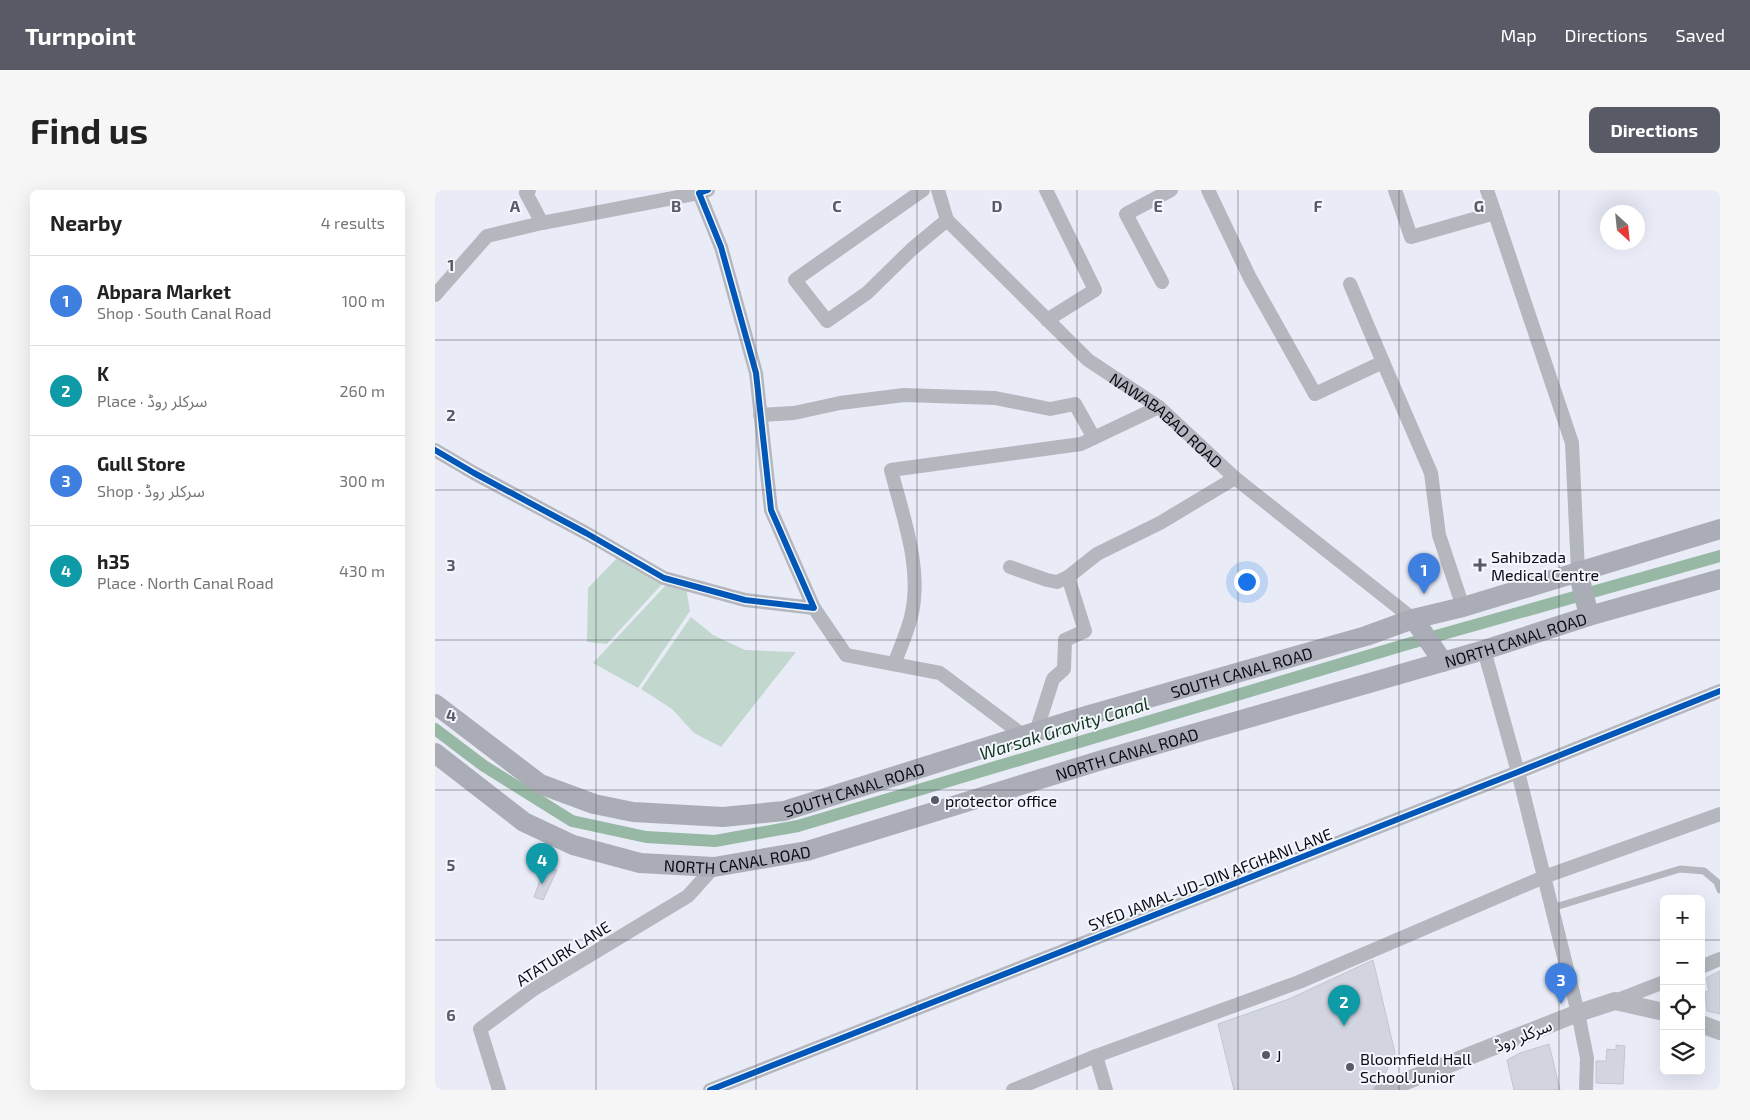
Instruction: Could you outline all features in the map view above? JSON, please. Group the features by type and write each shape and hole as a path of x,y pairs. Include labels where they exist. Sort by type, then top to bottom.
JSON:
{"main road":[{"name":"SOUTH CANAL ROAD","path":"435,704 540,784 594,804 633,812 723,816 784,811 1098,712 1366,636 1417,624 1463,607 1578,574 1720,529"},
{"path":"1578,574 1589,616"},
{"name":"NORTH CANAL ROAD","path":"435,753 524,822 573,845 640,863 714,867 807,852 1439,655 1484,650 1589,616 1720,578"},
{"path":"1417,624 1439,655"}],"street":[{"path":"529,190 526,193 542,223"},
{"path":"923,190 795,280 827,322 867,293 912,248 947,220"},
{"name":"NAWABABAD ROAD","path":"938,190 947,220 1088,360 1159,407 1235,478 1417,624"},
{"path":"1046,190 1095,290 1047,320"},
{"path":"1162,282 1126,214 1171,190"},
{"path":"1208,190 1250,278 1315,394 1383,362"},
{"path":"1395,190 1411,237 1495,213"},
{"path":"1487,190 1572,443 1578,574"},
{"path":"435,295 487,236 701,191 721,247 755,373 771,510 814,608 845,655 940,673 1030,734 1053,679 1064,669 1065,640 1085,631 1068,577"},
{"path":"1350,284 1431,474 1439,535 1463,607"},
{"path":"760,415 794,413 840,403 904,395 995,398 1050,409 1075,404 1094,438"},
{"path":"895,664 911,617 915,586 911,547 891,470 1081,444 1159,407"},
{"path":"435,450 664,578 745,600 814,608"},
{"path":"1010,567 1057,582 1068,577 1097,554 1159,523 1235,478"},
{"path":"1484,650 1518,772 1578,1013 1587,1058 1586,1090"},
{"name":"SYED JAMAL-UD-DIN AFGHANI LANE","path":"710,1090 1720,691"},
{"path":"1013,1090 1096,1056 1299,982 1544,877 1720,814"},
{"name":"ATATURK LANE","path":"499,1090 480,1029 534,989 688,896 714,867"},
{"path":"1705,965 1720,959"},
{"name":"سرکلر روڈ","path":"1383,1090 1578,1013 1660,984"},
{"path":"1615,1001 1660,1011"},
{"path":"1705,1025 1720,1031"},
{"path":"1096,1056 1106,1090"}],"lane":[{"path":"1552,908 1680,869 1705,871 1717,882 1720,890"}],"green space":[{"path":"617,558 664,582 607,644 587,642 588,588"},
{"path":"666,585 686,588 690,611 638,688 593,663"},
{"path":"691,617 713,635 745,650 796,652 721,747 694,733 672,709 641,689"}],"building":[{"path":"545,866 557,870 543,900 534,897"},
{"path":"1373,960 1395,1053 1383,1078 1375,1083 1373,1090 1234,1090 1218,1024 1289,999"},
{"path":"1720,971 1720,1014 1707,1011 1705,992 1709,991 1706,978"},
{"path":"1549,1044 1560,1090 1514,1090 1507,1060 1520,1053"},
{"path":"1616,1045 1625,1046 1623,1084 1596,1083 1596,1061 1606,1061 1607,1049 1616,1050"}],"waterway":[{"name":"Warsak Gravity Canal","path":"435,729 484,766 572,821 646,837 715,841 798,826 1404,645 1720,556"}],"cycle path":[{"path":"435,450 664,578 745,600 814,608 771,510 756,373 721,247 699,193 708,190"},
{"path":"710,1090 1720,691"}],"place":[{"name":"Sahibzada Medical Centre","path":"1480,565"},
{"name":"Abpara Market","path":"1424,594"},
{"name":"protector office","path":"935,800"},
{"name":"h35","path":"542,884"},
{"name":"Gull Store","path":"1561,1004"},
{"name":"K","path":"1344,1026"},
{"name":"J","path":"1266,1055"},
{"name":"Bloomfield Hall School Junior","path":"1350,1067"}]}
